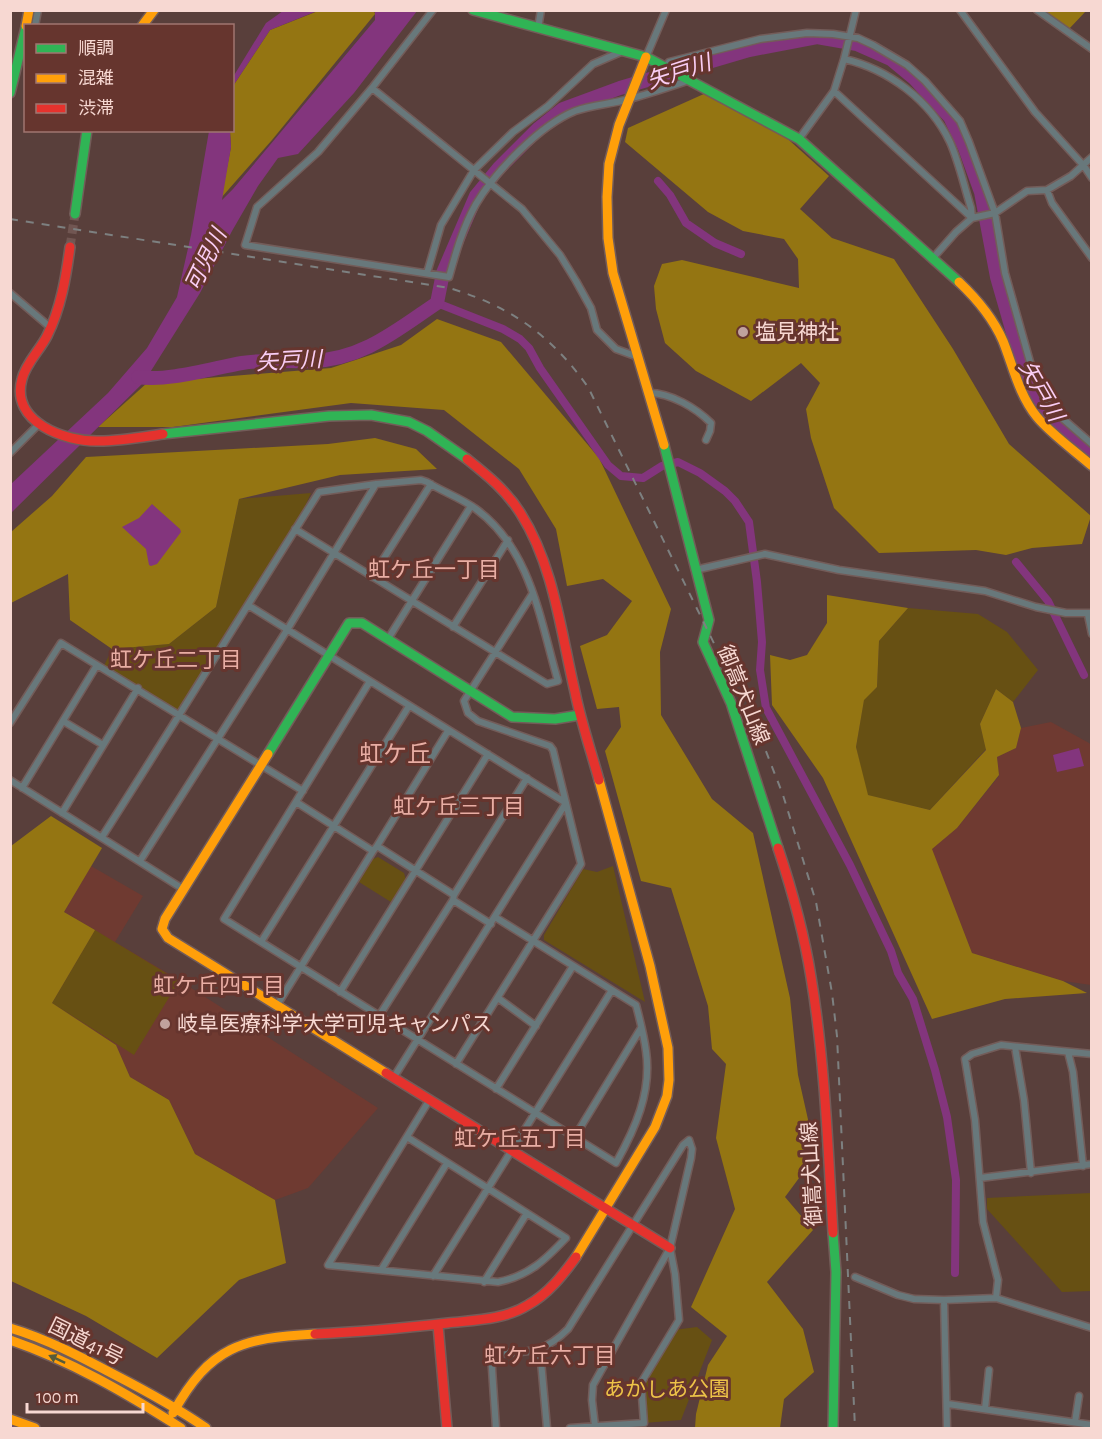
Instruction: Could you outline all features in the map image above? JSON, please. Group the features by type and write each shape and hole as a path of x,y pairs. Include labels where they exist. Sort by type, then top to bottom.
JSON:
{"main road":[{"path":"144,24 154,10"},
{"path":"473,10 646,57 799,139 976,298 1002,339 1021,391 1037,417 1092,466"},
{"path":"10,93 24,36"},
{"name":"御嵩犬山線","path":"646,57 619,125 609,164 608,238 614,273 667,457 709,620 703,642 731,703 792,891 811,975 822,1055 836,1272 833,1428"},
{"path":"75,214 87,132"},
{"path":"70,247 63,291 51,328 22,379 19,398 23,409 39,424 53,432 80,440 98,441 359,413 393,417 417,424 448,443 503,489 515,505 536,545 547,573 580,715 619,847 668,1048 669,1081 660,1115 649,1139 566,1271 545,1293 529,1305 500,1316 438,1325 255,1340 212,1360 168,1420"},
{"path":"580,715 563,719 537,720 512,717 362,623 349,623 183,889 165,919 162,929 168,938 670,1248"},
{"path":"438,1325 447,1428"},
{"name":"国道41号","path":"10,1328 50,1342 90,1362 176,1408 206,1428"},
{"name":"国道41号","path":"10,1340 24,1344 97,1378 181,1428"},
{"path":"10,1419 35,1428"}],"street":[{"path":"433,10 318,152 257,207 245,245 449,277 454,256 477,203 520,150 561,118 577,110 629,99 692,80"},
{"path":"538,28 541,10"},
{"path":"646,57 666,10"},
{"path":"799,139 834,91 856,10"},
{"path":"960,10 1035,112 1092,178"},
{"path":"1037,10 1092,49"},
{"path":"665,67 669,62 760,39 807,33 850,36 873,45 908,65 955,115 969,142 995,213 1005,273 1032,369 1044,397 1054,411 1092,444"},
{"path":"427,273 441,225 475,171 513,132 548,106 593,64 623,51"},
{"path":"844,59 869,66 900,83 937,121 950,141 972,218"},
{"path":"372,88 522,209 560,255 591,308 597,330 616,349 638,357"},
{"path":"834,91 972,218"},
{"path":"933,258 972,218 995,213 1027,191 1047,190 1084,166 1092,157"},
{"path":"1047,190 1052,203 1092,258"},
{"path":"10,292 51,328"},
{"path":"649,393 658,393 681,402 711,423 706,440"},
{"path":"10,453 39,424"},
{"path":"102,837 318,492 421,480 471,506 494,524 508,540 519,559 533,593 558,681 547,684 295,529"},
{"path":"140,861 287,630 376,484"},
{"path":"372,577 431,484"},
{"path":"388,639 471,506"},
{"path":"453,627 508,540"},
{"path":"695,570 765,554 839,570 985,591 1036,607 1066,613 1090,614 1092,634"},
{"path":"456,1064 581,864 554,750 550,746 471,717 464,701 533,593"},
{"path":"248,605 566,803"},
{"path":"10,723 61,642 303,790"},
{"path":"22,788 98,665"},
{"path":"370,681 224,919 616,1163 637,1122 645,1093 647,1053 636,1005 495,917"},
{"path":"62,813 138,688"},
{"path":"261,942 409,706"},
{"path":"63,721 103,745"},
{"path":"277,1005 448,731"},
{"path":"340,992 488,754"},
{"path":"379,1016 527,778"},
{"path":"10,780 183,889"},
{"path":"296,802 335,827 415,870 491,924"},
{"path":"394,1077 566,803"},
{"path":"496,1089 573,966"},
{"path":"432,1276 612,990"},
{"path":"498,998 536,1026"},
{"path":"574,1138 641,1028"},
{"path":"996,1298 998,1280 983,1221 975,1120 965,1059 972,1054 1000,1045 1092,1054"},
{"path":"1015,1047 1024,1101 1031,1173"},
{"path":"1068,1052 1073,1072 1083,1166"},
{"path":"407,1137 566,1238 541,1263 525,1274 498,1282 328,1265 430,1099"},
{"path":"496,1428 491,1354 540,1350 556,1341 568,1329 682,1145 689,1140 692,1149 691,1158 670,1248 593,1385 595,1426"},
{"path":"381,1270 447,1163"},
{"path":"980,1178 1092,1164"},
{"path":"484,1282 527,1213"},
{"path":"570,1428 644,1423 641,1383 679,1320 670,1248"},
{"path":"855,1277 898,1295 914,1299 996,1298 1092,1328"},
{"path":"944,1300 947,1428"},
{"path":"540,1350 547,1428"},
{"path":"985,1409 989,1370"},
{"path":"1074,1422 1079,1396"},
{"path":"948,1404 1092,1425"}],"shaded area":[{"path":"318,11 374,11 375,14 272,140 221,198 231,147 230,132 234,132 234,84 270,30"},
{"path":"1045,11 1086,11 1069,29"},
{"path":"706,93 780,132 829,176 800,209 832,238 894,259 953,349 1009,444 1091,516 1082,544 1032,548 1006,555 976,550 879,553 834,508 811,438 806,409 820,383 801,363 751,401 696,371 665,343 656,309 654,286 662,264 682,260 799,288 798,259 784,239 743,231 708,212 625,142 628,128"},
{"path":"437,319 501,342 599,458 671,609 660,652 661,715 712,799 753,833 790,998 798,1075 816,1155 785,1197 813,1230 767,1282 803,1329 814,1372 784,1399 780,1428 695,1428 696,1414 708,1365 727,1336 691,1307 735,1209 716,1138 726,1064 712,1049 708,1006 671,888 641,881 605,751 621,727 619,707 597,709 580,646 607,635 632,601 603,579 567,586 556,529 519,469 444,410 351,403 173,427 98,427 147,383 331,368 401,345"},
{"path":"375,438 416,449 437,469 340,475 239,499 216,607 169,644 112,649 70,620 68,574 11,603 11,532 52,496 86,457 328,444"},
{"path":"827,595 908,608 879,641 877,687 864,700 856,747 868,795 930,810 986,750 980,724 996,689 1013,702 1021,728 1016,748 997,757 999,775 957,828 932,849 972,953 1063,981 1087,993 1005,999 932,1019 823,778 772,705 770,655 790,660 807,655 827,623"},
{"path":"1051,722 1092,746 1091,985 1063,981 972,953 931,849 957,828 999,776 997,757 1016,748 1021,728"},
{"path":"51,816 102,848 64,912 95,930 52,1003 116,1045 130,1077 169,1100 195,1154 275,1200 286,1263 239,1280 157,1358 86,1316 11,1281 11,846"},
{"name":"岐阜医療科学大学可児キャンパス","path":"91,866 143,896 115,942 174,977 378,1108 308,1188 275,1200 195,1154 169,1100 130,1077 116,1045 52,1003 95,930 64,912"}],"green space":[{"path":"311,493 295,529 180,714 103,668 112,649 169,644 216,607 239,499"},
{"path":"908,608 978,614 1007,632 1038,670 1013,702 996,689 980,724 986,749 930,810 867,795 856,747 864,699 877,687 879,641"},
{"path":"378,857 404,873 406,880 391,902 359,882 373,859"},
{"path":"613,866 645,1002 544,940 544,935 583,869 597,872"},
{"path":"95,930 179,981 134,1055 52,1003"},
{"path":"1091,1193 1091,1291 1062,1292 987,1209 987,1198"},
{"name":"あかしあ公園","path":"697,1327 712,1340 681,1420 644,1423 641,1383 674,1330"}],"water":[{"path":"283,11 317,11 270,30 234,84 234,75 266,23"},
{"name":"可児川","path":"375,11 417,11 354,93 298,154 278,158 258,186 200,293 144,382 11,513 11,484 108,393 147,348 177,297 191,235 209,132 230,132 231,147 222,200 375,20"},
{"path":"152,504 181,532 157,564 151,566 146,549 122,527 139,518"},
{"path":"1079,748 1084,766 1057,772 1053,755"}],"waterway":[{"name":"矢戸川","path":"138,377 162,378 251,362 329,359 347,355 378,342 437,303 443,273 476,196 499,168 538,129 563,109 620,88 749,50 817,37 857,44 891,59 914,78 950,117 965,148 981,192 997,277 1022,364 1041,402 1054,421 1092,451"},
{"path":"658,181 670,195 686,223 715,243 741,254"},
{"path":"437,303 503,329 520,339 529,348 540,368 608,465 621,476 643,478 662,466 678,462 700,473 725,491 749,522 762,642 760,670 766,708 850,865 891,951 898,973 913,999 935,1070 947,1117 956,1180 955,1273"},
{"path":"1016,562 1048,601 1084,675"},
{"path":"10,1426 16,1428"}],"tunnel":[{"path":"70,247 75,214"}],"railway":[{"path":"10,219 449,288 491,304 528,325 559,352 588,387 762,741 783,795 816,902 837,1036 855,1428"}],"traffic: fast":[{"path":"473,10 646,57 799,139 959,282"},
{"path":"10,93 24,35"},
{"path":"75,214 87,132"},
{"path":"163,434 329,416 371,415 409,422 427,431 467,459"},
{"path":"664,445 709,620 703,642 731,703 778,848"},
{"path":"268,754 349,623 362,623 512,717 555,719 580,715"},
{"path":"833,1233 836,1272 833,1428"}],"traffic: slow":[{"path":"26,24 29,10"},
{"path":"144,24 154,10"},
{"path":"646,57 619,125 609,164 608,238 613,273 664,445"},
{"path":"959,282 994,324 1003,341 1021,390 1037,417 1092,466"},
{"path":"268,754 165,919 162,929 168,938 386,1073"},
{"path":"576,1257 655,1127 667,1096 669,1080 668,1048 650,966 599,780"},
{"path":"10,1328 51,1343 89,1362 161,1400 206,1428"},
{"path":"173,1413 201,1373 231,1350 267,1339 315,1334"},
{"path":"10,1340 33,1348 98,1379 181,1428"},
{"path":"10,1419 35,1428"}],"traffic: jam":[{"path":"70,247 65,281 56,314 47,336 22,379 20,394 24,407 43,427 71,438 107,441 163,434"},
{"path":"467,459 509,498 521,514 541,555 555,600 577,703 599,780"},
{"path":"778,848 801,928 816,1009 833,1233"},
{"path":"386,1073 670,1248"},
{"path":"315,1334 382,1330 469,1321 509,1314 528,1305 549,1290 576,1257"},
{"path":"438,1325 447,1428"}],"place":[{"name":"塩見神社","path":"743,332"},
{"name":"岐阜医療科学大学可児キャンパス","path":"165,1024"}],"district":[{"name":"虹ケ丘一丁目","path":"434,570"},
{"name":"虹ケ丘二丁目","path":"176,660"},
{"name":"虹ケ丘","path":"395,755"},
{"name":"虹ケ丘三丁目","path":"459,807"},
{"name":"虹ケ丘四丁目","path":"219,986"},
{"name":"虹ケ丘五丁目","path":"520,1139"},
{"name":"虹ケ丘六丁目","path":"550,1356"}]}
